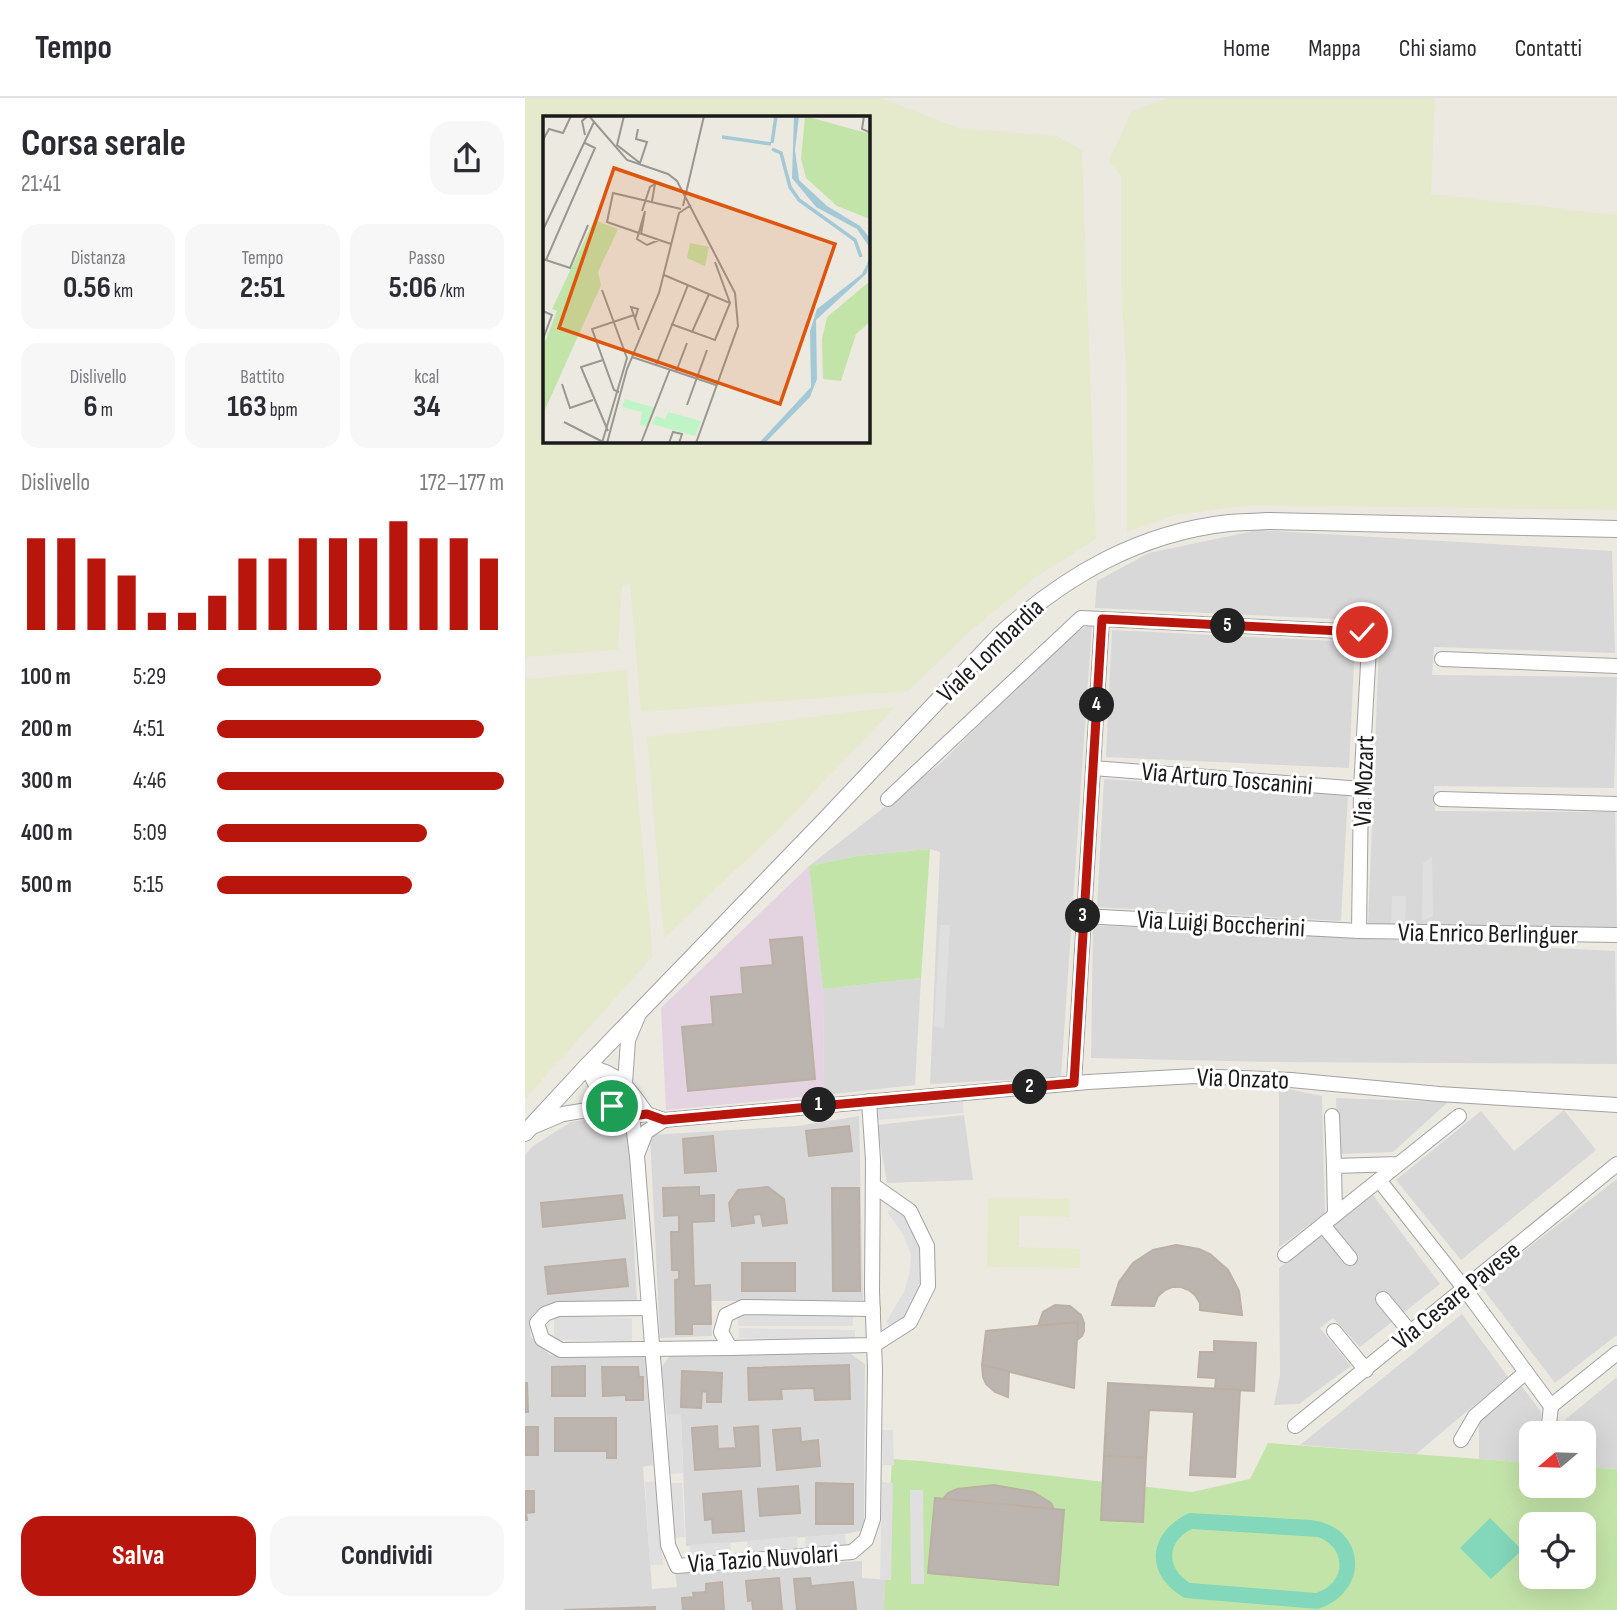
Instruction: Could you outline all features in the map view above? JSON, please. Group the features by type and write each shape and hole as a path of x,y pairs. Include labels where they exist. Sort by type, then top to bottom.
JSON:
{"street":[{"name":"Viale Lombardia","path":"526,1130 1000,635 1030,608 1069,580 1106,559 1141,544 1178,533 1228,523 1617,529"},
{"path":"888,799 1081,618 1102,619 1074,1083"},
{"name":"Via Mozart","path":"1102,619 1362,632 1369,647 1361,789 1359,931"},
{"path":"1443,659 1617,666"},
{"name":"Via Arturo Toscanini","path":"1093,768 1361,789"},
{"path":"1441,799 1617,804"},
{"name":"Via Luigi Boccherini","path":"1083,916 1359,931"},
{"name":"Via Enrico Berlinguer","path":"1359,931 1617,935"},
{"path":"625,1083 628,1040 641,1010"},
{"path":"587,1066 604,1070 625,1083 647,1114"},
{"path":"587,1066 603,1101 632,1116 647,1114 664,1120"},
{"name":"Via Onzato","path":"664,1120 1074,1083 1195,1076 1280,1079 1439,1094 1617,1105"},
{"name":"Via Tazio Nuvolari","path":"632,1116 668,1545 677,1566 852,1552 866,1541 873,1519 873,1185 869,1101"},
{"path":"526,1130 563,1114 612,1106"},
{"path":"1332,1116 1335,1215"},
{"path":"1285,1255 1458,1116"},
{"path":"637,1156 646,1132 664,1120"},
{"path":"1334,1166 1399,1164"},
{"name":"Via Cesare Pavese","path":"1295,1426 1617,1164"},
{"path":"1379,1180 1464,1288 1551,1406 1549,1421"},
{"path":"649,1308 558,1310 545,1314 537,1323 542,1339 561,1350 874,1345 910,1322 928,1286 927,1245 910,1211 873,1185"},
{"path":"1323,1225 1350,1258"},
{"path":"1383,1299 1411,1333"},
{"path":"730,1348 721,1332 726,1315 743,1307 873,1309"},
{"path":"1333,1331 1366,1370"},
{"path":"1551,1406 1617,1353"},
{"path":"1461,1440 1475,1416 1526,1372"}],"shaded area":[{"path":"1258,530 1612,551 1615,653 1434,647 1432,675 1617,677 1614,788 1434,786 1435,811 1615,812 1617,930 1368,925 1380,621 1095,608 1097,581 1149,553"},
{"path":"1092,623 1061,1077 930,1084 940,852 930,849 857,856 809,866 941,763 1062,642"},
{"path":"1112,630 1355,642 1349,768 1106,757"},
{"path":"1104,779 1348,794 1341,921 1097,907"},
{"path":"1432,857 1433,916 1422,921 1423,863"},
{"path":"809,866 823,989 824,1095 666,1110 661,1008"},
{"path":"1392,896 1406,896 1405,926 1391,925"},
{"path":"940,925 950,925 944,1028 934,1027"},
{"path":"1093,925 1615,951 1617,1064 1091,1058"},
{"path":"921,978 915,1085 824,1095 823,989"},
{"path":"1279,1087 1322,1096 1325,1213 1279,1247"},
{"path":"1336,1098 1448,1102 1393,1152 1338,1154"},
{"path":"963,1101 964,1113 879,1120 878,1109"},
{"path":"1564,1110 1596,1150 1461,1260 1396,1180 1481,1111 1514,1151"},
{"path":"964,1115 973,1180 887,1183 877,1125"},
{"path":"611,1116 628,1131 637,1302 551,1303 536,1312 529,1324 531,1337 550,1355 638,1355 646,1358 653,1465 643,1467 652,1589 677,1587 675,1572 862,1561 862,1578 922,1582 923,1610 525,1610 525,1155 533,1146 571,1122"},
{"path":"859,1116 863,1300 711,1301 712,1336 660,1338 650,1135 797,1126"},
{"path":"1617,1179 1617,1335 1555,1383 1480,1285"},
{"path":"1373,1195 1440,1284 1360,1347 1333,1318 1320,1328 1351,1366 1299,1404 1274,1405 1280,1375 1279,1268"},
{"path":"894,1205 914,1230 923,1255 923,1273 917,1299 893,1329 886,1322 904,1292 911,1255 903,1234 888,1213"},
{"path":"1462,1314 1508,1377 1416,1454 1300,1445"},
{"path":"738,1315 853,1315 853,1326 738,1326"},
{"path":"554,1316 632,1318 632,1341 554,1340"},
{"path":"739,1328 855,1330 855,1340 739,1338"},
{"path":"671,1354 851,1354 865,1364 864,1530 845,1534 686,1546 681,1415 667,1415 661,1368"},
{"path":"1617,1377 1617,1469 1596,1468 1596,1421 1565,1421"},
{"path":"1521,1385 1541,1412 1541,1421 1519,1421 1519,1462 1479,1459 1479,1420"},
{"path":"681,1414 683,1473 670,1474 667,1415"},
{"path":"882,1430 893,1430 894,1465 883,1465"},
{"path":"657,1481 663,1565 650,1565 645,1482"},
{"path":"882,1482 893,1483 891,1580 880,1580"},
{"path":"671,1483 682,1483 685,1537 674,1538"},
{"path":"910,1490 923,1490 924,1584 911,1584"},
{"path":"845,1534 846,1545 806,1549 805,1537"},
{"path":"797,1536 798,1548 748,1552 747,1541"},
{"path":"730,1542 731,1554 691,1557 690,1545"}],"green space":[{"path":"525,98 881,98 959,128 1057,136 1082,150 1096,539 1036,577 974,628 908,691 641,712 630,584 622,585 618,650 525,657"},
{"path":"1167,98 1435,98 1431,194 1617,215 1617,510 1251,505 1175,515 1127,532 1127,389 1121,283 1121,176 1109,161 1131,112"},
{"path":"626,670 653,956 525,1099 525,679"},
{"path":"895,707 777,831 664,938 647,737"},
{"path":"930,849 921,978 823,989 809,866 857,856"},
{"path":"988,1198 1070,1199 1070,1217 1019,1216 1019,1247 1080,1249 1080,1268 987,1267"},
{"path":"1268,1443 1519,1462 1519,1498 1596,1498 1596,1468 1617,1469 1617,1610 884,1610 892,1459 1192,1492 1250,1479"},
{"path":"1189,1513 1311,1520 1329,1525 1343,1534 1351,1546 1355,1560 1354,1575 1347,1589 1335,1601 1318,1609 1185,1598 1162,1578 1157,1566 1158,1543 1175,1521","holes":["1192,1529 1318,1537 1335,1549 1339,1566 1333,1582 1316,1593 1190,1583 1182,1577 1173,1563 1172,1555 1177,1541"]},
{"path":"1490,1518 1519,1547 1519,1553 1491,1579 1460,1548"}],"building":[{"path":"802,937 815,1079 688,1091 682,1027 713,1024 711,997 743,994 741,968 773,965 770,940"},
{"path":"849,1126 852,1151 809,1156 806,1131"},
{"path":"713,1136 716,1171 685,1173 683,1139"},
{"path":"699,1187 699,1196 714,1195 714,1221 692,1222 694,1286 710,1285 711,1324 692,1324 692,1334 676,1334 675,1280 679,1279 679,1270 672,1270 671,1232 679,1232 679,1215 664,1216 663,1188"},
{"path":"768,1187 784,1199 787,1223 763,1226 761,1214 753,1215 754,1223 732,1226 729,1203 738,1190"},
{"path":"832,1188 859,1188 860,1291 833,1291"},
{"path":"622,1195 625,1218 543,1227 541,1203"},
{"path":"1176,1245 1210,1254 1228,1270 1239,1291 1242,1315 1200,1310 1200,1303 1195,1295 1181,1287 1165,1290 1158,1296 1154,1306 1112,1305 1119,1282 1133,1263 1153,1250"},
{"path":"625,1259 628,1286 548,1294 545,1267"},
{"path":"742,1263 795,1263 795,1291 742,1291"},
{"path":"1055,1305 1070,1306 1081,1315 1084,1331 1077,1340 1078,1322 1038,1326 1043,1312"},
{"path":"1078,1322 1074,1388 982,1365 986,1331"},
{"path":"1214,1341 1256,1343 1254,1391 1215,1389 1216,1378 1198,1377 1200,1352 1214,1352"},
{"path":"849,1365 850,1399 815,1400 814,1388 781,1389 782,1399 749,1400 748,1368"},
{"path":"982,1365 1009,1371 1008,1397 995,1392 986,1384"},
{"path":"585,1366 585,1396 552,1396 552,1367"},
{"path":"602,1367 638,1367 639,1377 643,1377 643,1400 626,1400 626,1395 603,1396"},
{"path":"682,1371 722,1373 721,1402 707,1402 707,1392 702,1391 701,1408 681,1407"},
{"path":"527,1383 528,1412 525,1412"},
{"path":"1108,1383 1240,1390 1235,1477 1190,1475 1194,1412 1149,1410 1146,1458 1104,1456"},
{"path":"555,1418 616,1418 616,1458 607,1458 607,1451 555,1451"},
{"path":"717,1426 718,1449 736,1448 734,1428 758,1426 760,1466 695,1470 692,1428"},
{"path":"525,1427 538,1427 538,1455 525,1455"},
{"path":"800,1428 801,1442 818,1440 820,1466 777,1470 773,1430"},
{"path":"1104,1456 1146,1458 1143,1522 1101,1520"},
{"path":"816,1483 853,1484 853,1524 816,1524"},
{"path":"994,1485 1033,1492 1051,1503 1054,1509 943,1499 957,1489"},
{"path":"798,1486 800,1513 760,1516 758,1489"},
{"path":"525,1491 534,1491 534,1512 526,1513 527,1520 525,1520"},
{"path":"741,1491 744,1531 713,1533 712,1519 705,1520 703,1494"},
{"path":"935,1498 1064,1510 1058,1585 928,1573"},
{"path":"779,1578 782,1610 753,1610 752,1600 748,1601 746,1581"},
{"path":"810,1578 811,1586 853,1582 856,1610 797,1610 794,1579"},
{"path":"722,1582 724,1610 683,1610 682,1598 694,1597 693,1593 706,1592 706,1584"},
{"path":"655,1607 655,1610 564,1610"}],"route":[{"path":"612,1106 632,1116 647,1114 664,1120 1074,1083 1102,619 1362,632"}]}
